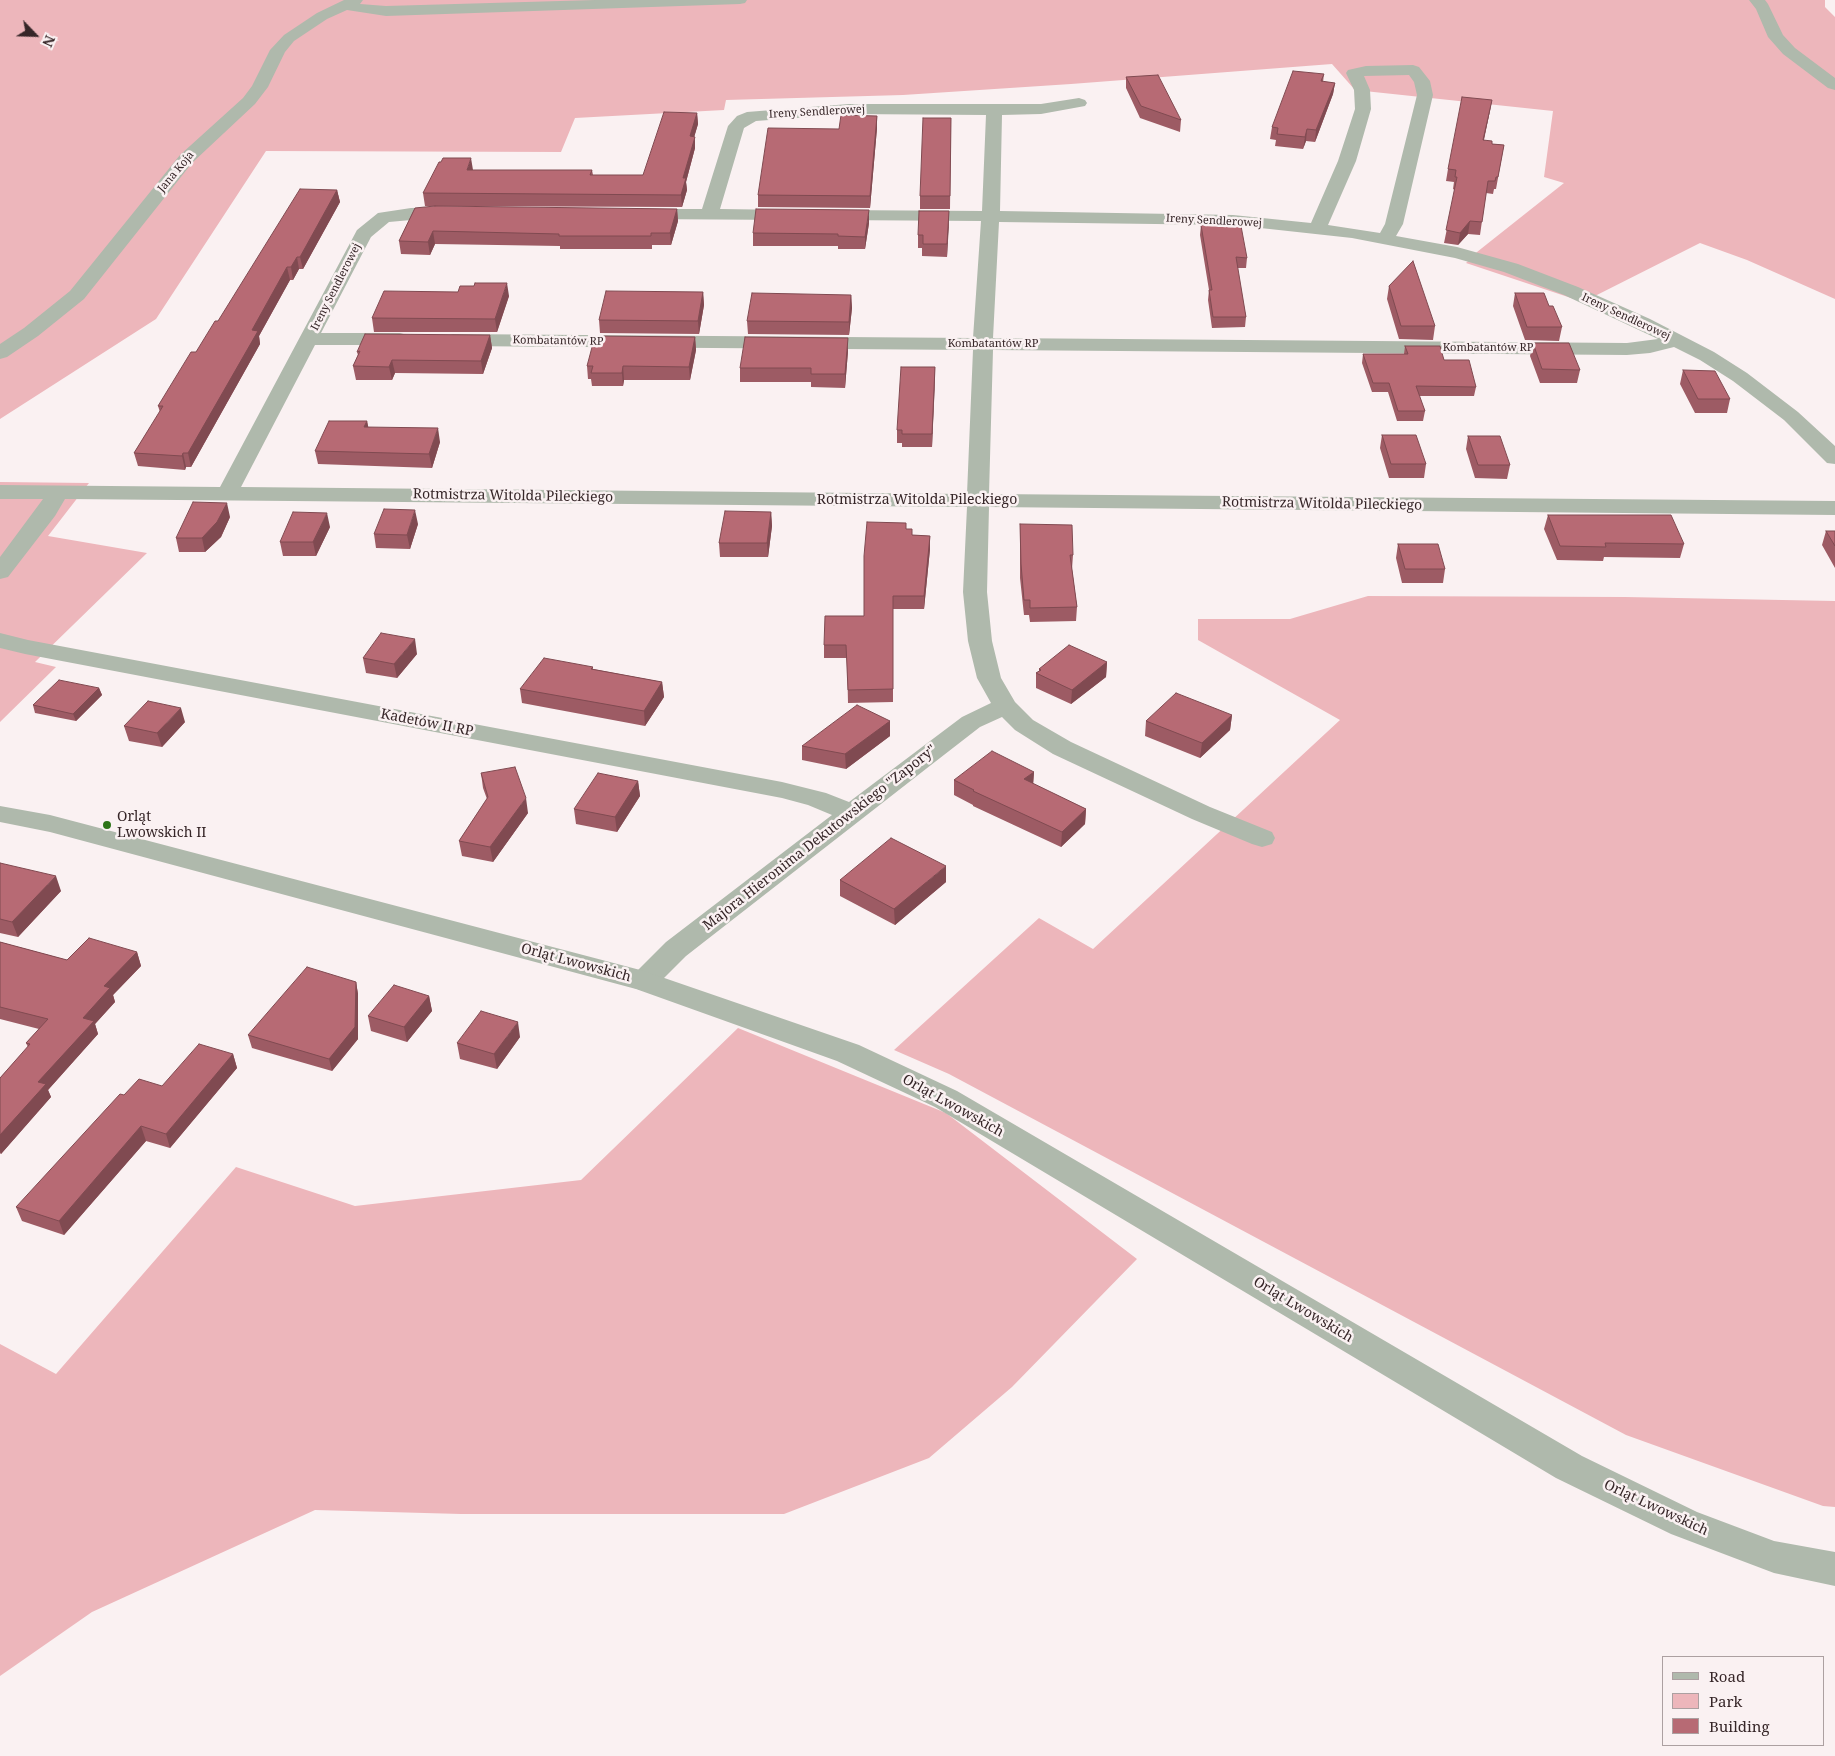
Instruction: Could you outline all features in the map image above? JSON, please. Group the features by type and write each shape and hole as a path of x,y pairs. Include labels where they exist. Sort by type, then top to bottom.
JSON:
{"street":[{"path":"350,2 369,10 386,10 740,0"},
{"path":"1756,0 1763,7 1776,38 1789,52 1834,85"},
{"name":"Jana Koja","path":"0,353 31,332 77,295 186,159 249,101 260,87 278,50 289,38 313,21 350,2"},
{"path":"1318,228 1347,161 1363,109 1362,90 1354,74 1366,71 1413,70 1422,81 1425,95 1394,224 1386,238"},
{"name":"Ireny Sendlerowej","path":"710,214 736,126 743,120 753,116 849,109 1041,109 1079,103"},
{"path":"994,110 983,344 975,592 980,641 989,678 1005,706 1024,725 1062,748 1202,813 1262,838"},
{"name":"Ireny Sendlerowej","path":"227,494 310,339 363,234 384,217 411,213 465,212"},
{"name":"Ireny Sendlerowej","path":"620,214 1184,218 1233,220 1318,228 1386,238 1457,253 1511,268 1614,309 1707,356 1740,377 1791,416 1835,458"},
{"name":"Kombatantów RP","path":"310,339 1627,349 1676,340"},
{"name":"Rotmistrza Witolda Pileckiego","path":"0,492 1835,508"},
{"path":"0,572 47,511 58,492"},
{"name":"Kadetów II RP","path":"0,640 45,651 782,790 817,799 852,813"},
{"name":"Majora Hieronima Dekutowskiego \"Zapory\"","path":"644,981 676,949 970,722 1005,706"},
{"name":"Orląt Lwowskich","path":"0,814 50,824 644,981 848,1053 946,1099 1569,1467 1684,1523 1774,1557 1835,1570"}],"green space":[{"path":"0,0 1825,0 1825,7 1835,17 1835,299 1747,260 1700,243 1583,302 1466,263 1477,252 1564,183 1544,177 1553,111 1355,90 1332,64 903,95 726,100 724,110 575,118 561,152 266,151 156,319 0,419"},
{"path":"0,482 89,483 48,536 147,553 35,662 56,667 0,722"},
{"path":"1368,596 1625,597 1835,601 1835,1507 1823,1506 1626,1435 949,1074 894,1050 1039,918 1093,949 1340,720 1198,640 1198,619 1290,619"},
{"path":"738,1028 946,1113 1137,1259 1012,1387 929,1458 784,1514 461,1514 315,1510 92,1612 0,1676 0,1344 56,1374 236,1167 355,1206 581,1180"}],"building":[{"path":"1293,71 1324,74 1321,81 1335,83 1316,130 1307,129 1305,137 1277,134 1278,128 1272,127"},
{"path":"1158,75 1181,120 1141,106 1126,77"},
{"path":"1462,97 1492,100 1483,140 1492,141 1492,144 1504,145 1498,177 1496,177 1495,181 1488,181 1482,222 1470,221 1460,233 1446,230 1457,177 1455,177 1456,170 1448,169"},
{"path":"664,112 697,113 690,136 695,137 683,178 686,178 681,195 423,193 443,158 471,158 467,170 592,170 590,175 643,175"},
{"path":"841,115 877,116 870,196 758,195 768,128 839,129"},
{"path":"923,118 951,118 950,196 920,196"},
{"path":"300,189 337,190 300,257 297,257 291,267 287,267 252,330 258,331 188,453 183,453 182,456 134,453 163,406 158,406 191,352 196,352 215,321 218,321"},
{"path":"435,206 677,209 670,233 651,233 651,236 559,236 559,234 433,231 428,242 399,241 415,208"},
{"path":"756,209 869,210 865,237 838,236 838,234 753,233"},
{"path":"919,211 949,211 947,244 923,244 923,235 918,235"},
{"path":"1201,225 1241,226 1247,258 1236,257 1246,317 1213,317 1209,290 1212,290"},
{"path":"1413,261 1435,326 1401,326 1389,286"},
{"path":"475,283 507,283 495,319 372,318 384,291 458,292 460,286 474,286"},
{"path":"606,291 703,292 698,321 599,320"},
{"path":"752,293 851,295 849,322 747,321"},
{"path":"1515,293 1544,293 1549,306 1553,306 1562,327 1527,327"},
{"path":"365,334 490,335 481,361 392,360 389,367 353,366"},
{"path":"595,336 695,337 689,367 623,366 622,373 591,373 593,366 587,366"},
{"path":"745,337 848,338 845,374 811,374 811,368 740,368"},
{"path":"1533,343 1569,343 1580,370 1542,369"},
{"path":"1405,346 1440,346 1444,360 1469,360 1476,387 1416,386 1425,411 1398,411 1389,383 1373,383 1363,354 1408,354"},
{"path":"901,367 935,367 932,434 902,434 902,430 897,430"},
{"path":"1683,370 1715,371 1730,399 1698,399"},
{"path":"329,421 367,421 364,427 438,428 429,454 315,451"},
{"path":"1382,435 1416,435 1426,464 1391,464"},
{"path":"1468,436 1500,436 1510,465 1478,465"},
{"path":"193,502 227,503 217,522 202,538 176,538"},
{"path":"384,509 415,510 407,535 374,534"},
{"path":"725,511 771,512 767,543 719,543"},
{"path":"293,512 327,513 313,542 280,542"},
{"path":"1548,515 1671,515 1684,544 1605,543 1606,547 1560,546"},
{"path":"867,522 906,523 906,529 912,529 912,535 930,536 924,596 893,596 893,689 848,690 846,645 824,645 825,616 864,616 864,556"},
{"path":"1020,524 1072,525 1073,555 1070,555 1077,607 1030,608 1030,600 1024,600"},
{"path":"1826,531 1835,531 1835,546"},
{"path":"1398,544 1438,544 1445,569 1405,569"},
{"path":"381,633 415,639 394,664 363,658"},
{"path":"1069,645 1107,662 1072,690 1036,673"},
{"path":"544,658 662,682 644,711 520,689"},
{"path":"59,680 99,688 73,714 33,705"},
{"path":"1176,693 1232,715 1202,743 1146,721"},
{"path":"148,701 181,708 157,733 124,726"},
{"path":"857,705 890,721 845,754 802,746"},
{"path":"992,751 1034,772 1024,779 1086,809 1062,832 973,791 954,780"},
{"path":"515,767 526,798 490,847 459,841 488,797 481,773"},
{"path":"598,773 638,781 615,817 574,809"},
{"path":"891,838 946,866 894,909 840,880"},
{"path":"0,863 56,876 12,922 0,919"},
{"path":"89,938 137,952 104,986 110,988 83,1018 94,1021 38,1082 46,1084 0,1135 0,1078 30,1044 26,1043 48,1019 0,1007 0,942 67,960"},
{"path":"307,967 356,982 355,1027 329,1059 248,1035"},
{"path":"394,985 429,996 404,1027 368,1016"},
{"path":"481,1011 518,1022 494,1054 457,1043"},
{"path":"199,1044 233,1054 166,1134 141,1126 59,1221 16,1207 120,1094 124,1095 139,1079 162,1086"}],"place":[{"name":"Orląt Lwowskich II","path":"107,825"}]}
